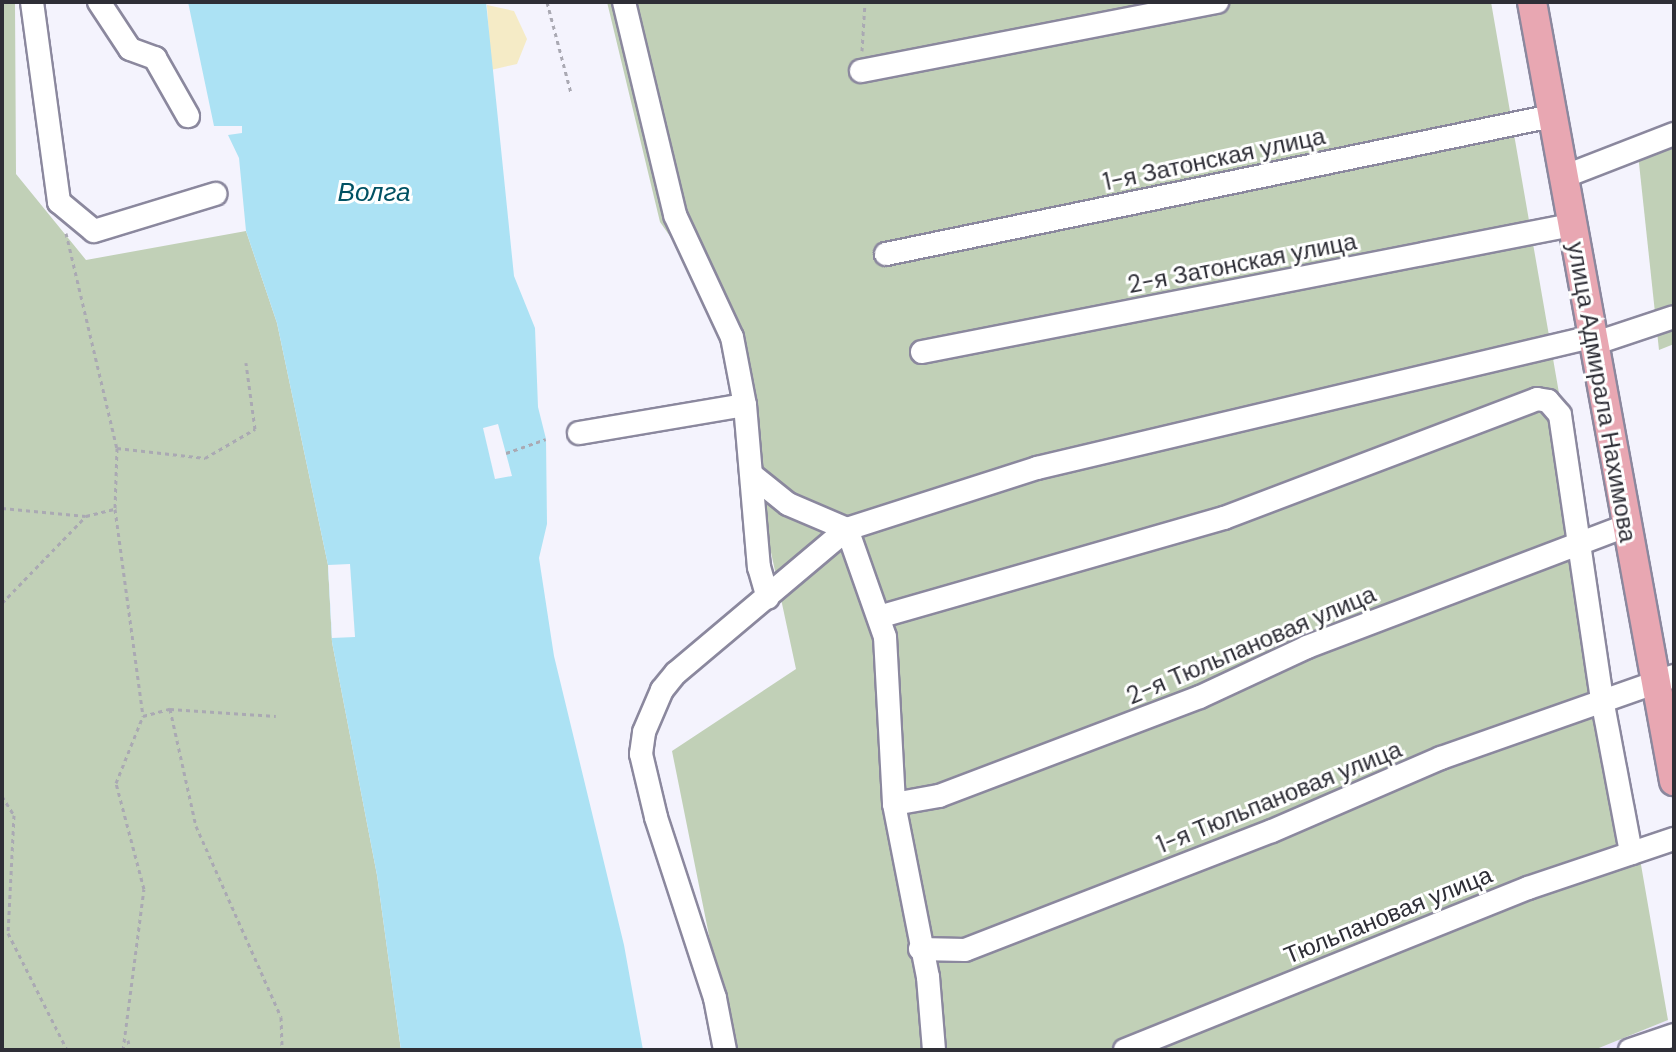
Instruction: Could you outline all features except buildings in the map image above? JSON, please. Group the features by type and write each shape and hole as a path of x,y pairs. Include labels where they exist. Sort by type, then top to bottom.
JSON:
{"main road":[{"name":"улица Адмирала Нахимова","path":"1532,2 1626,526 1664,678 1674,781"}],"street":[{"path":"32,2 59,202 94,231 215,194"},
{"path":"99,2 130,49 155,58 188,116"},
{"path":"624,2 675,215 732,337 745,405 759,567 768,598"},
{"path":"861,71 1217,2"},
{"name":"1-я Затонская улица","path":"886,254 1552,116"},
{"path":"1563,177 1674,134"},
{"name":"2-я Затонская улица","path":"922,352 1571,225"},
{"path":"725,1050 641,754 644,732 662,690 715,639 768,598 847,529 1037,468 1592,340 1674,317"},
{"path":"882,616 1224,518 1537,399 1556,406 1560,415 1602,699 1631,853"},
{"path":"579,433 745,405"},
{"path":"752,475 788,504 847,529 882,616 894,804 934,1050"},
{"name":"2-я Тюльпановая улица","path":"894,804 968,785 1200,697 1307,647 1626,526"},
{"name":"1-я Тюльпановая улица","path":"920,949 965,950 1602,699 1664,678"},
{"name":"Тюльпановая улица","path":"1125,1050 1528,888 1674,839"},
{"path":"1630,1050 1674,1035"}],"path":[{"path":"547,2 571,93"},
{"path":"861,71 865,2"},
{"path":"59,202 117,448 115,509 143,716 116,783 144,889 128,1040 130,1050"},
{"path":"117,448 205,458 255,429 246,363"},
{"path":"506,453 546,439"},
{"path":"2,508 86,516 115,509"},
{"path":"2,603 86,516"},
{"path":"143,716 170,709 276,716"},
{"path":"170,709 196,826 281,1017 282,1050"},
{"path":"2,796 14,815 8,933 67,1050"},
{"path":"123,1050 128,1040"}],"shaded area":[{"path":"1668,1020 1673,1050 1594,1050"}],"green space":[{"path":"2,2 15,2 16,174 86,260 246,231 277,323 328,565 332,642 377,875 401,1050 2,1050"},
{"path":"607,2 1491,2 1668,1020 1594,1050 732,1050 672,751 796,669 718,305 660,222"},
{"path":"1674,142 1674,344 1659,350 1638,154"}],"sand":[{"path":"487,5 514,11 527,39 517,64 491,70"}],"water":[{"name":"Волга","path":"188,2 486,2 514,276 535,328 538,407 546,439 547,524 539,558 554,656 624,945 643,1050 401,1050 377,875 332,642 328,565 277,323 246,231 239,158 228,135 242,133 242,126 214,126"}],"pier":[{"path":"498,424 512,476 495,479 483,428"},
{"path":"350,564 355,637 332,638 328,565"}]}
